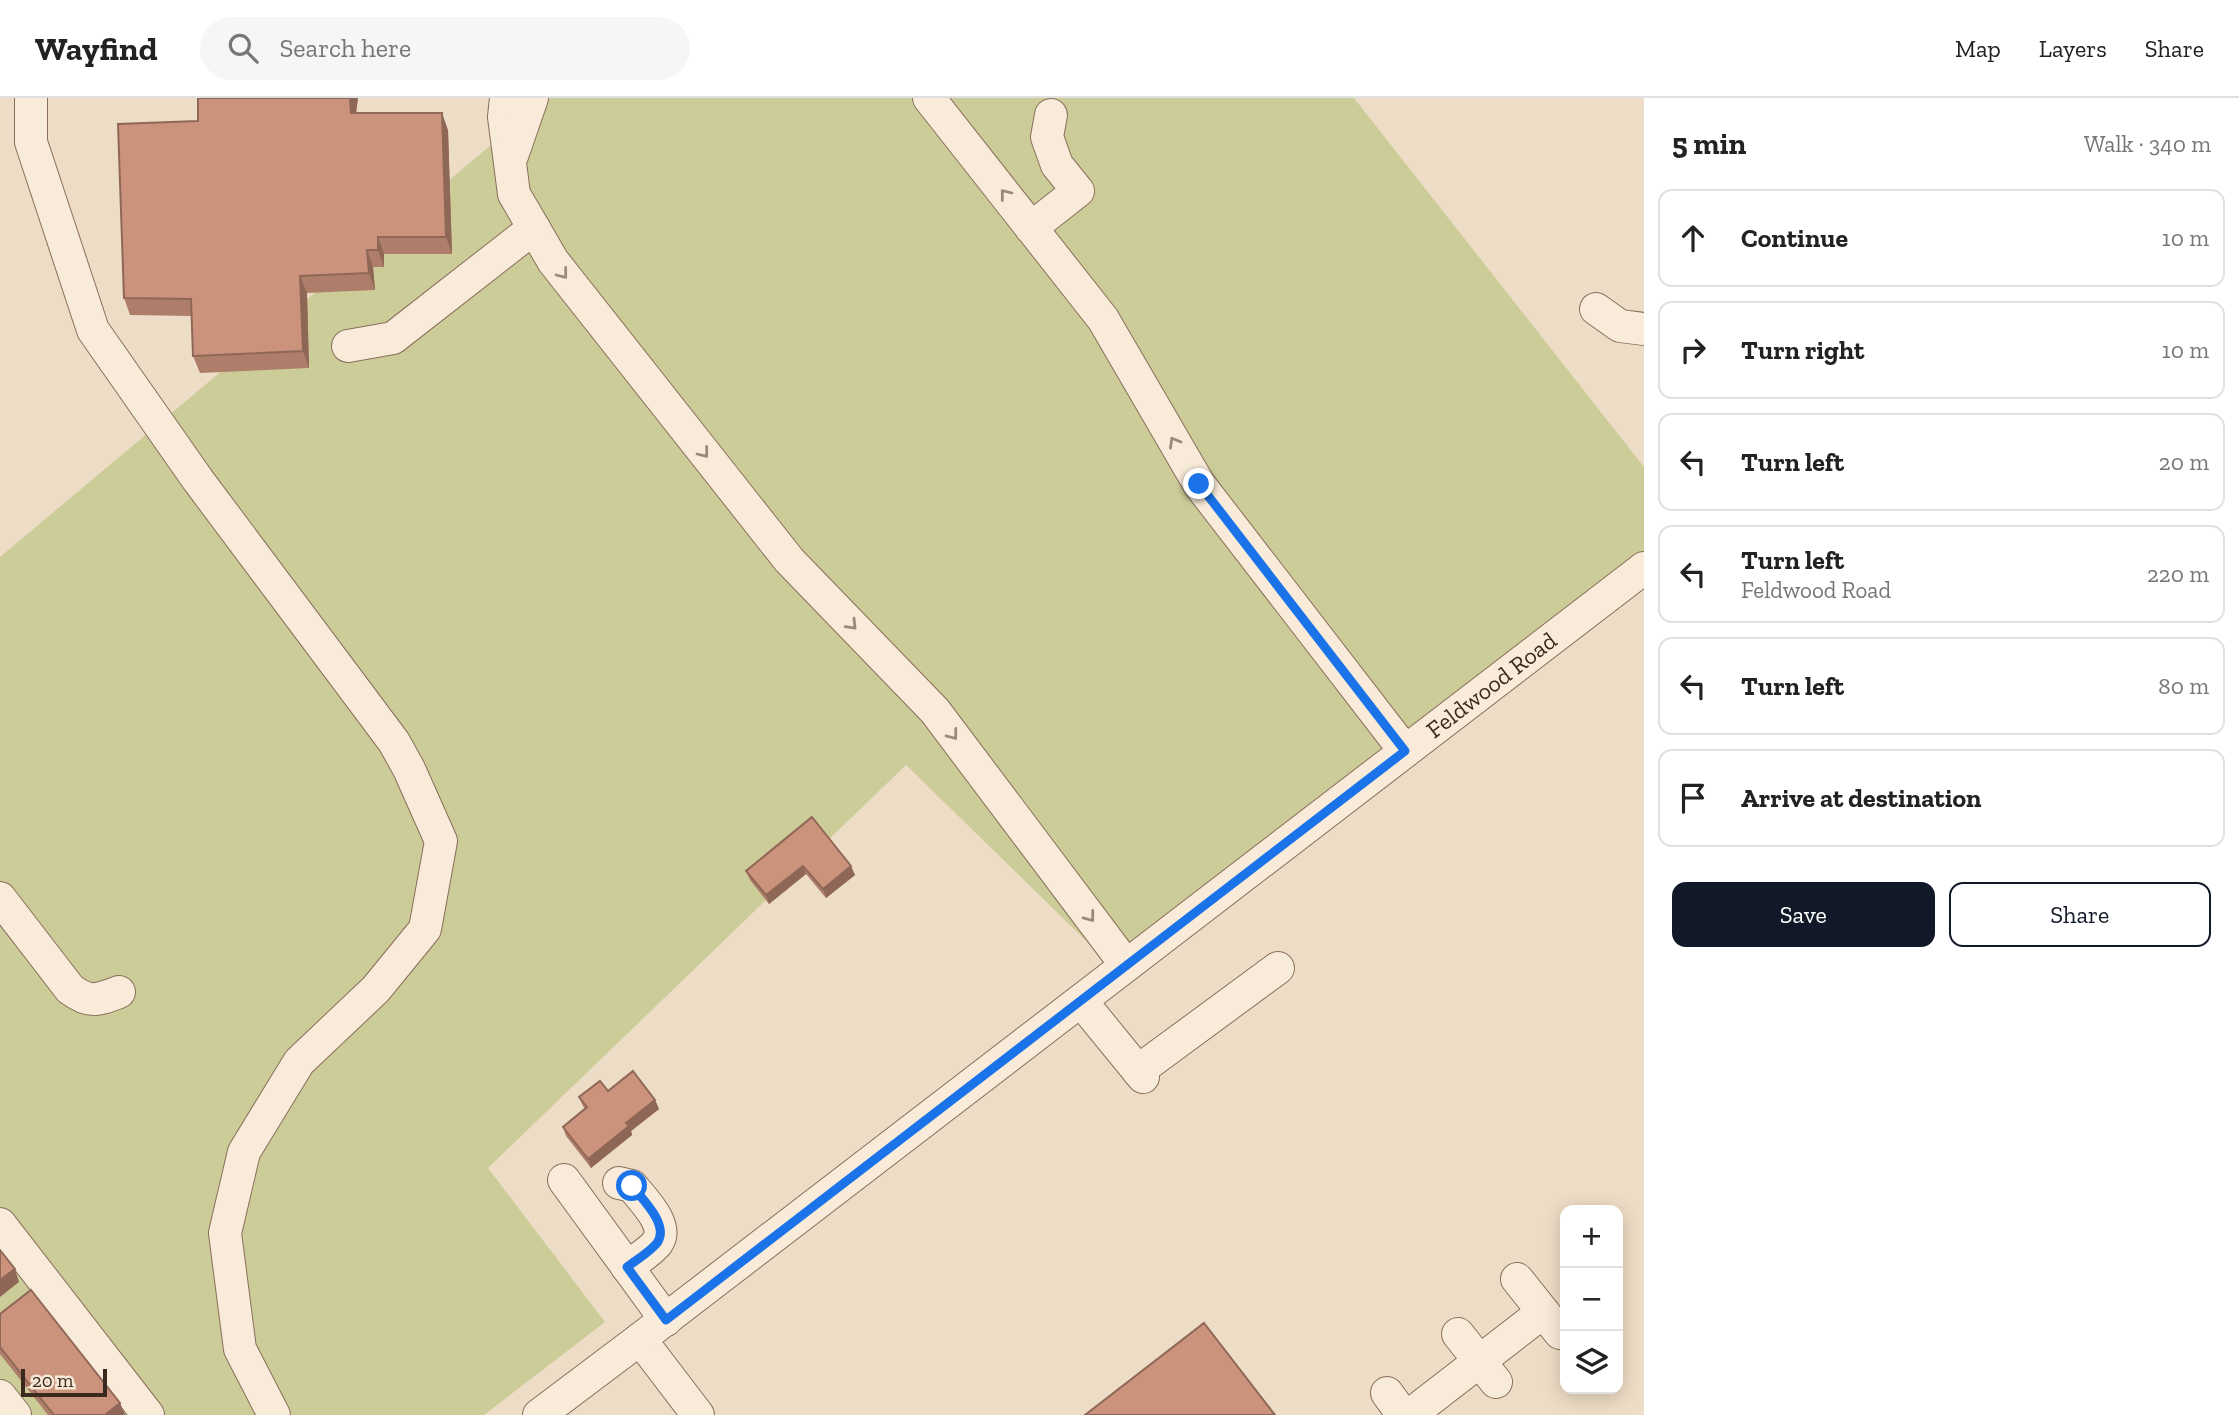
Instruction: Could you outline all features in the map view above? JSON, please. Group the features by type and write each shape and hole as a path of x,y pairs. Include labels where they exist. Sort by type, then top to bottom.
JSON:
{"street":[{"path":"31,98 31,142 93,330 198,480 394,742 441,841 425,929 376,989 299,1062 244,1152 225,1233 240,1349 274,1415"},
{"path":"506,98 504,117 514,194 553,261 789,560 935,711 1126,965"},
{"path":"510,163 533,98"},
{"path":"929,98 1103,319 1199,484 1405,751"},
{"path":"1031,228 1078,191 1058,164 1046,137 1051,115"},
{"path":"348,346 393,338 534,228"},
{"path":"1596,309 1620,326 1644,329"},
{"name":"Feldwood Road","path":"539,1415 1644,568"},
{"path":"0,898 70,989 82,998 98,1000 119,992"},
{"path":"1081,1001 1140,1074 1278,968"},
{"path":"564,1180 604,1194 632,1186 659,1222 661,1230 658,1241 627,1267"},
{"path":"604,1194 627,1267 666,1320"},
{"path":"0,1224 148,1415"},
{"path":"1410,1415 1488,1372 1552,1323 1517,1279"},
{"path":"18,1302 44,1281"},
{"path":"1458,1334 1488,1372"},
{"path":"640,1339 698,1415"},
{"path":"0,1396 15,1415"}],"green space":[{"path":"547,98 1354,98 1644,467 1644,569 1111,965 906,765 488,1168 605,1322 484,1415 0,1415 0,557"}],"building":[{"path":"198,98 350,98 351,113 442,113 446,237 378,237 378,250 367,250 369,273 300,276 303,351 193,356 191,299 124,298 118,124 198,121"},
{"path":"812,817 851,866 823,889 803,866 766,895 746,871"},
{"path":"633,1071 655,1100 626,1123 629,1126 588,1159 563,1127 587,1107 579,1097 600,1081 608,1091"},
{"path":"0,1250 15,1269 0,1280"},
{"path":"31,1290 120,1403 105,1415 54,1415 0,1347 0,1314"},
{"path":"1204,1323 1275,1415 1085,1415"}],"route":[{"path":"632,1186 659,1222 661,1230 658,1241 627,1267 666,1320 1405,751 1199,484"}]}
